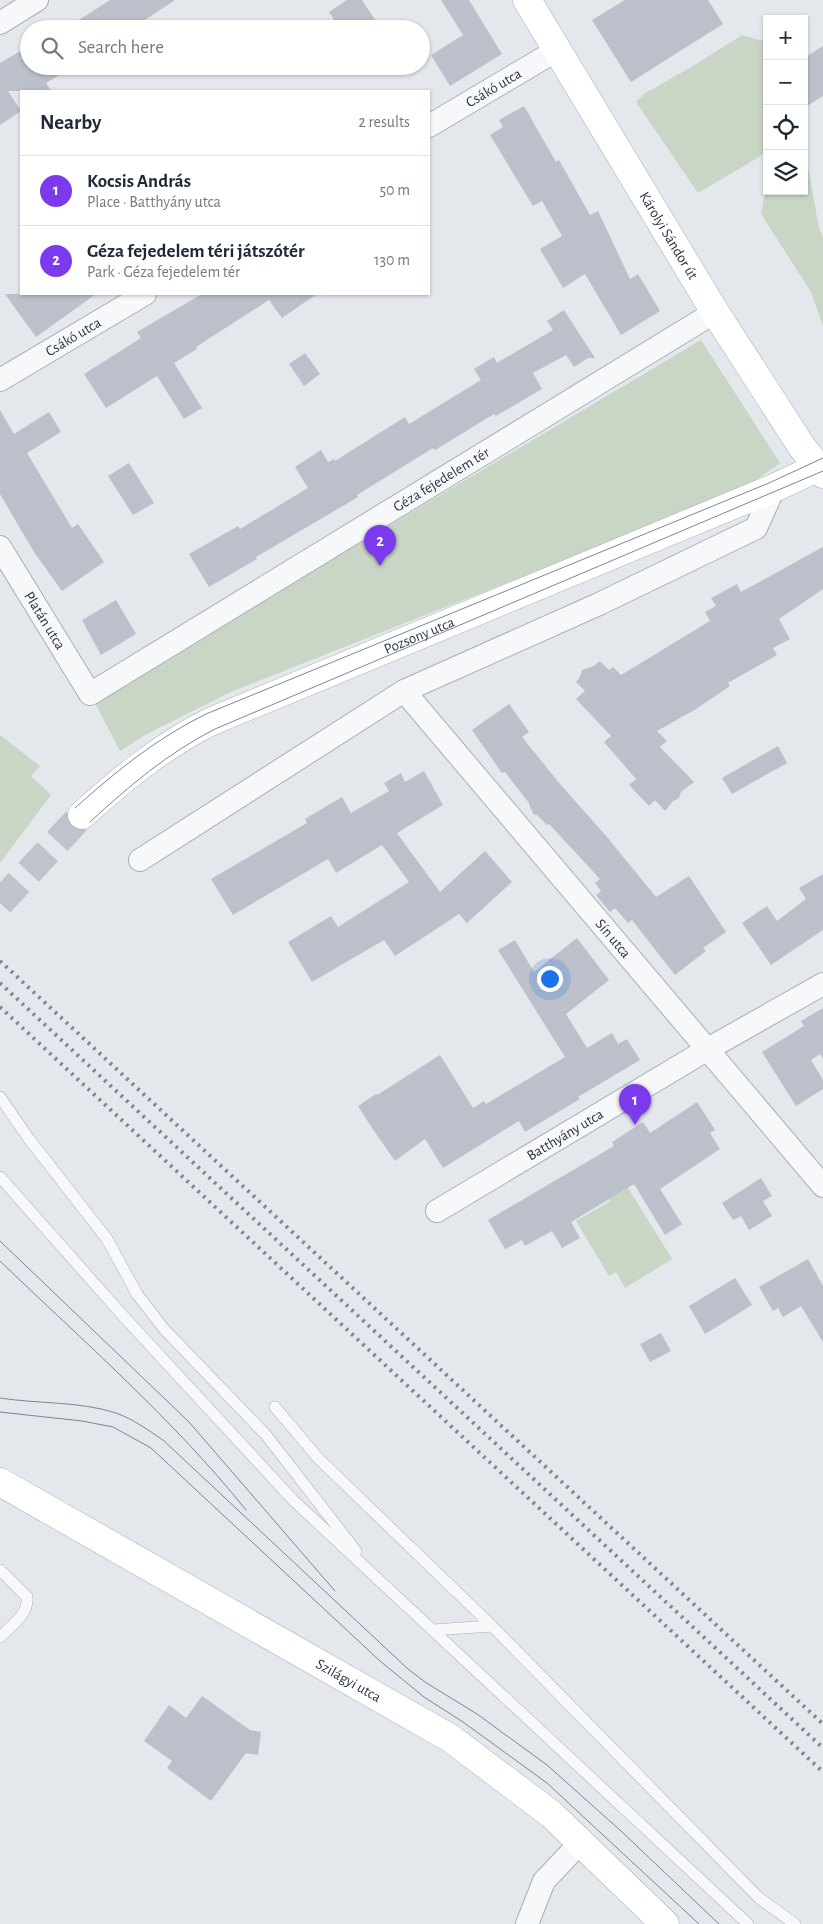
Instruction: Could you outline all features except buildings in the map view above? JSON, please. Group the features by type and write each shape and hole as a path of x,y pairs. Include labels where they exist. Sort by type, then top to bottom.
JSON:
{"street":[{"path":"0,23 37,0"},
{"name":"Károlyi Sándor út","path":"527,0 716,312 802,447 821,469"},
{"name":"Csákó utca","path":"430,125 557,50"},
{"name":"Csákó utca","path":"0,380 143,295"},
{"name":"Géza fejedelem tér","path":"90,694 716,312"},
{"name":"Pozsony utca","path":"82,814 150,757 203,725 821,469"},
{"path":"140,860 404,691 599,604 756,528 774,488"},
{"name":"Platán utca","path":"0,547 90,694"},
{"name":"Sín utca","path":"404,691 823,1186"},
{"name":"Batthyány utca","path":"437,1211 708,1049 823,984"},
{"name":"Szilágyi utca","path":"0,1482 450,1738 551,1814 665,1924"},
{"path":"527,1924 544,1881 580,1843"}],"lane":[{"path":"0,1097 29,1139 107,1240 137,1294 164,1329 266,1435 377,1578"},
{"path":"0,1177 293,1500 748,1924"},
{"path":"275,1407 318,1458 492,1626 759,1898 795,1924"},
{"path":"0,1570 28,1597 26,1611 0,1637"},
{"path":"433,1630 492,1626"}],"green space":[{"path":"742,35 763,41 763,154 698,193 636,102 644,94"},
{"path":"808,168 819,228 823,238 823,326 811,292 761,214 765,195 808,195"},
{"path":"701,340 780,463 744,489 233,691 145,735 120,751 94,701"},
{"path":"0,735 40,766 31,776 51,795 0,863"},
{"path":"625,1183 672,1259 625,1288 616,1272 609,1276 576,1221 609,1202 612,1191"}],"tunnel":[{"path":"0,903 82,815"}],"tram line":[{"path":"75,808 137,756 188,723 206,714 769,483 823,458"},
{"path":"90,822 165,759 215,729 823,471"},
{"path":"0,1241 189,1422 335,1591"},
{"path":"0,1261 96,1351 189,1444 246,1510"},
{"path":"0,1398 102,1409 128,1418 163,1440 408,1669 425,1682 477,1714 547,1765 621,1831 719,1924"},
{"path":"0,1412 82,1421 113,1427 151,1448 380,1661 424,1697 463,1722 547,1783 699,1924"}],"railway":[{"path":"0,961 823,1724"},
{"path":"0,983 823,1748"},
{"path":"0,1007 823,1772"}],"place":[{"name":"Géza fejedelem téri játszótér","path":"380,566"},
{"name":"Kocsis András","path":"635,1125"}]}
